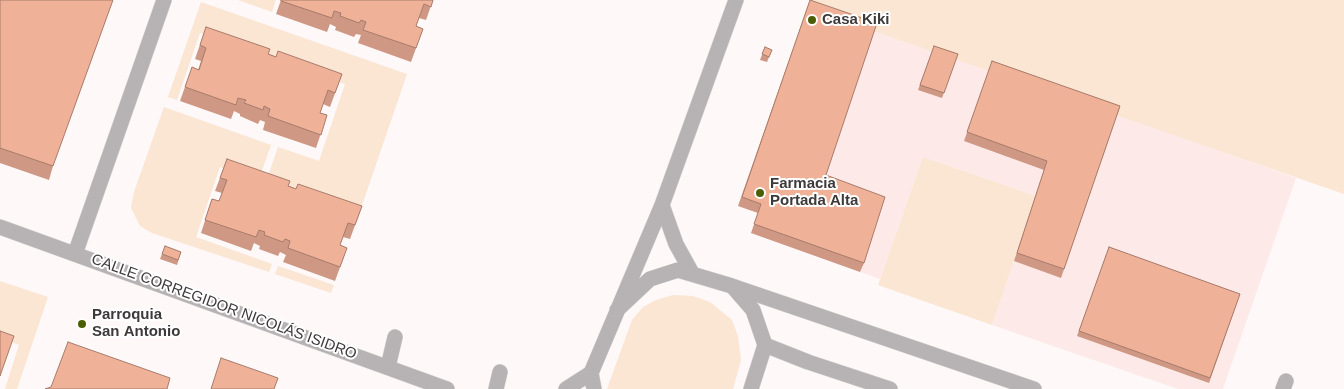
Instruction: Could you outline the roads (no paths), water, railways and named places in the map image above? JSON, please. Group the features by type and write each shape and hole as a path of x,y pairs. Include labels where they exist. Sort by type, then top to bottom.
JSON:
{"street":[{"path":"75,254 164,0"},
{"path":"594,389 591,373 662,205 736,0"},
{"path":"662,205 676,244 692,273"},
{"name":"CALLE CORREGIDOR NICOLÁS ISIDRO","path":"0,227 447,389"},
{"path":"617,310 650,279 678,270 732,286 1034,389"},
{"path":"732,286 753,310 765,345 751,389"},
{"path":"388,367 395,336"},
{"path":"765,345 808,362 890,389"},
{"path":"496,389 500,372"},
{"path":"566,389 591,373"}],"place":[{"name":"Casa Kiki","path":"812,20"},
{"name":"Farmacia Portada Alta","path":"760,193"},
{"name":"Parroquia San Antonio","path":"82,324"}]}
